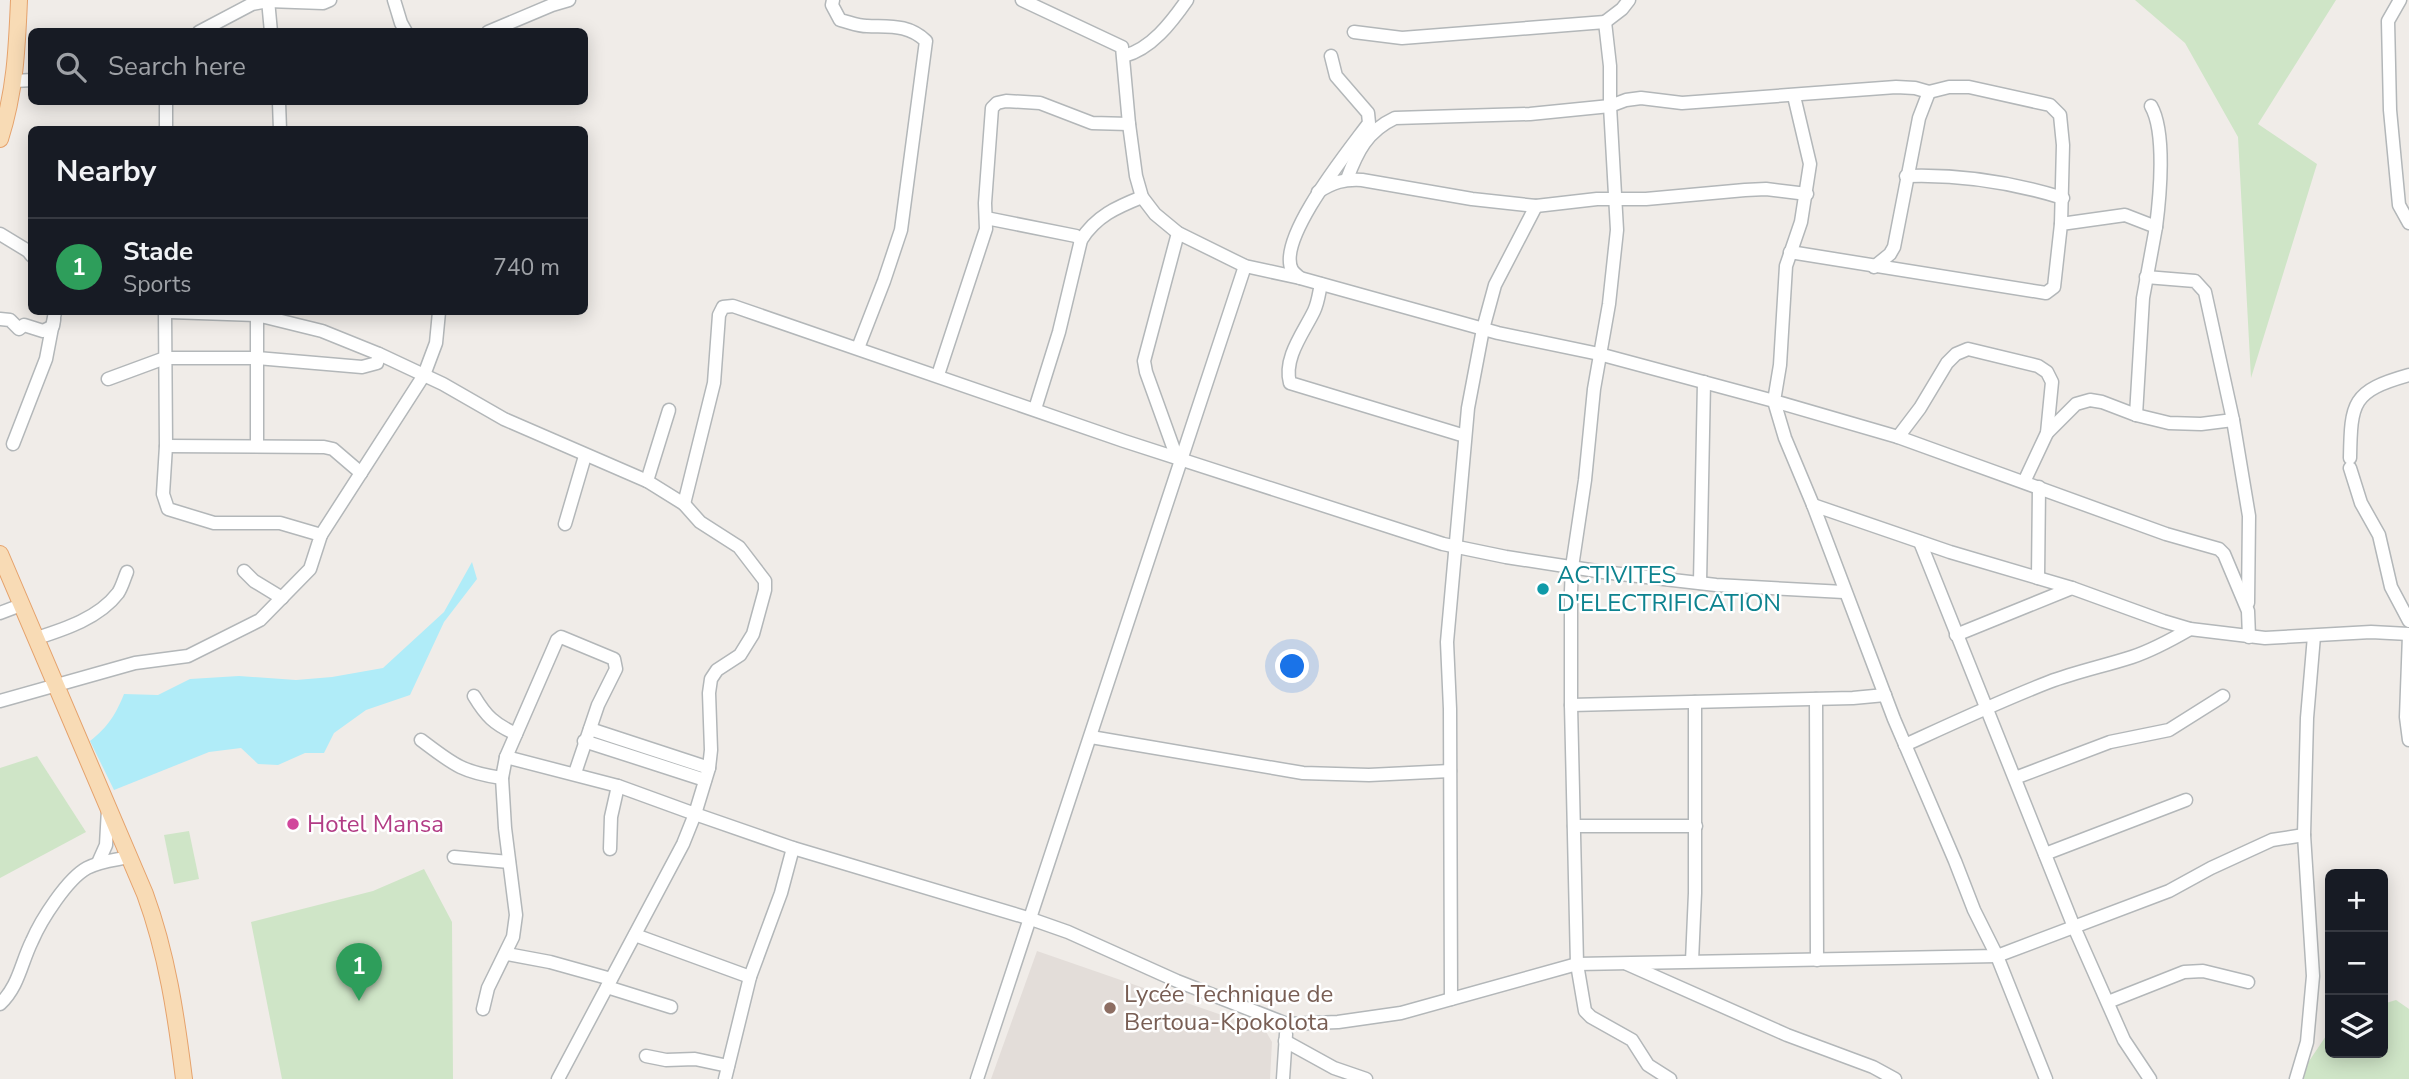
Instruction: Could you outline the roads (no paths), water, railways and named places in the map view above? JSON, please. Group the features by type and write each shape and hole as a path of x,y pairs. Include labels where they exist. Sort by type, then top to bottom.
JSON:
{"main road":[{"path":"0,139 15,81 19,0"},
{"path":"0,554 159,933 174,1000 184,1079"}],"street":[{"path":"206,28 241,9 268,0 314,3 330,0"},
{"path":"268,0 271,28"},
{"path":"394,0 404,28"},
{"path":"497,28 569,0"},
{"path":"833,0 832,5 840,20 864,26 897,26 916,32 926,41 901,230 858,348"},
{"path":"1022,0 1122,47 1129,124 1136,176 1142,197 1155,214 1178,233 1245,265 1483,329 1599,354 1898,437 2166,534 2219,549 2224,554 2248,611"},
{"path":"1124,56 1137,52 1153,39 1171,22 1187,0"},
{"path":"1354,32 1402,38 1605,22 1629,0"},
{"path":"2400,0 2388,21 2390,110 2403,176 2399,205 2409,223"},
{"path":"1605,22 1610,66 1618,230 1572,567 1571,705 1577,964 1585,1011 1632,1040 1648,1065 1670,1079"},
{"path":"1300,278 1293,272 1290,252 1318,192 1369,123 1368,113 1336,76 1331,56"},
{"path":"15,81 28,80"},
{"path":"1347,179 1356,154 1379,126 1395,118 1530,114 1610,106 1641,98 1682,103 1896,87 1930,92 1949,87 1969,87 2041,103 2056,110 2062,121 2061,224 2054,287 2046,292 1790,252"},
{"path":"1874,267 1890,254 1894,247 1919,118 1930,92"},
{"path":"1794,96 1809,154 1807,194 1786,265 1780,365 1774,401 1785,438 1905,746 1997,956 2046,1079"},
{"path":"938,376 986,229 992,108 997,103 1006,101 1040,103 1092,123 1129,124"},
{"path":"166,105 166,126"},
{"path":"279,105 280,126"},
{"path":"2136,415 2146,277 2160,191 2160,138 2156,114 2151,106"},
{"path":"1906,176 2001,181 2063,198"},
{"path":"1318,192 1331,183 1347,179 1472,199 1536,206 1597,199 1646,199 1766,189 1807,194"},
{"path":"1035,409 1059,332 1081,240 1088,228 1106,212 1142,197"},
{"path":"1451,999 1447,642 1468,408 1483,329 1495,285 1536,206"},
{"path":"2061,224 2125,215 2156,227"},
{"path":"986,218 1076,236 1081,240"},
{"path":"1178,233 1144,361 1179,459"},
{"path":"0,234 28,250"},
{"path":"977,1079 1245,265"},
{"path":"2146,277 2194,281 2205,292 2233,420 2249,516 2249,637"},
{"path":"1321,284 1316,309 1293,353 1288,378 1290,383 1465,436"},
{"path":"684,504 715,383 719,315 723,307 733,306 1179,459 1454,546 1572,567 1700,583 1844,592"},
{"path":"0,319 10,320 19,329 23,325 43,331 52,326 55,315"},
{"path":"13,444 46,359 55,315"},
{"path":"168,315 163,494 168,509 214,523 280,523 321,535"},
{"path":"257,315 257,445"},
{"path":"264,315 322,331 379,354 424,375 504,419 647,481 684,504 700,522 738,547 765,581 753,634 740,655 717,670 711,679 708,704 711,750 707,774 683,844 558,1079"},
{"path":"0,701 135,663 188,656 260,620 310,569 321,535 424,375 436,343 439,315"},
{"path":"1898,437 1920,408 1947,363 1956,354 1968,349 2038,366 2047,372 2052,382 2047,433 2024,482"},
{"path":"107,379 165,358 257,358 362,367 377,363 379,354"},
{"path":"2409,374 2382,382 2358,399 2351,418 2350,463 2361,503 2379,535 2391,587 2409,621"},
{"path":"1700,583 1704,382"},
{"path":"2047,433 2076,404 2090,400 2169,423 2201,424 2233,420"},
{"path":"647,481 669,410"},
{"path":"166,446 324,447 333,449 361,473"},
{"path":"565,524 585,456"},
{"path":"2038,578 2039,487"},
{"path":"1813,505 2190,629 2249,637 2371,632 2409,635 2406,717 2409,740"},
{"path":"1920,542 2074,927 2124,1040 2150,1079"},
{"path":"244,571 254,581 282,598"},
{"path":"37,638 73,626 106,606 120,592 127,572"},
{"path":"1956,635 2072,588"},
{"path":"0,613 21,605"},
{"path":"1905,746 1986,708 2092,667 2133,657 2190,629"},
{"path":"2296,1079 2307,1042 2313,976 2304,835 2307,718 2314,636"},
{"path":"483,1009 488,988 513,937 516,915 502,778 506,757 532,693 557,640 561,637 614,659 616,663 584,741 575,774"},
{"path":"1571,705 1885,695"},
{"path":"474,696 484,713 502,728 516,734"},
{"path":"2015,778 2110,742 2169,730 2223,696"},
{"path":"1816,699 1817,960"},
{"path":"1692,961 1696,826 1695,702"},
{"path":"590,729 707,774"},
{"path":"1091,737 1303,774 1369,775 1450,771"},
{"path":"421,740 459,768 475,774 502,778"},
{"path":"584,741 707,774"},
{"path":"506,757 618,786 793,848 1031,919 1287,1024 1338,1022 1401,1013 1577,964 1997,956 2169,891 2211,868 2272,841 2304,835"},
{"path":"610,849 611,817 618,786"},
{"path":"2045,854 2186,800"},
{"path":"98,863 106,845 108,808"},
{"path":"1574,826 1696,826"},
{"path":"725,1079 750,977 781,893 793,848"},
{"path":"0,1004 13,990 32,941 46,916 75,876 98,863 129,857"},
{"path":"454,857 509,862"},
{"path":"635,935 750,977"},
{"path":"507,954 550,962 671,1007"},
{"path":"1623,962 1871,1073 1895,1079"},
{"path":"2108,1002 2184,972 2203,971 2249,982"},
{"path":"1283,1079 1287,1024"},
{"path":"1285,1041 1334,1068 1366,1079"},
{"path":"646,1056 666,1060 695,1059 728,1066"}],"water":[{"path":"472,562 477,579 444,622 410,695 366,710 334,733 324,753 305,753 278,765 258,764 241,748 209,752 114,790 90,741 111,720 124,694 158,695 190,679 239,676 296,680 383,668 444,612"}],"place":[{"name":"ACTIVITES D'ELECTRIFICATION","path":"1543,589"},
{"name":"Hotel Mansa","path":"293,824"},
{"name":"Stade","path":"359,1001"},
{"name":"Lycée Technique de Bertoua-Kpokolota","path":"1110,1008"}]}
